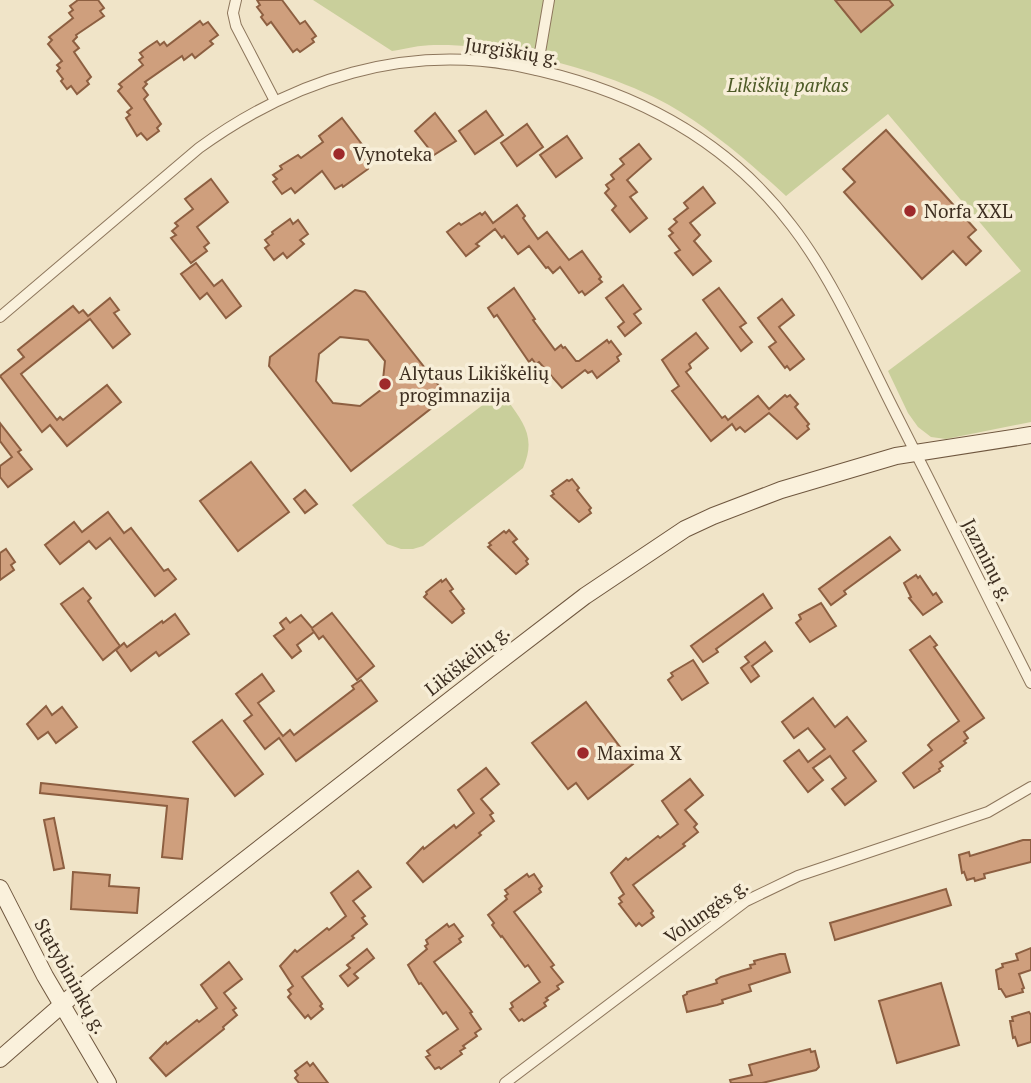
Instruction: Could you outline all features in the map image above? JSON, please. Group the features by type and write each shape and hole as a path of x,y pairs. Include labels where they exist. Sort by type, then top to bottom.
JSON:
{"street":[{"path":"236,0 233,13 236,26 275,101"},
{"path":"537,70 549,0"},
{"name":"Jurgiškių g.","path":"0,317 191,154 229,126 275,101 334,79 404,61 461,59 508,64 589,83 648,107 699,138 774,202 805,243 824,276 916,453"},
{"name":"Likiškėlių g.","path":"0,1059 88,982 483,674 585,596 657,547 713,516 781,490 896,456 1031,435"},
{"name":"Jazminų g.","path":"916,453 1031,683"},
{"name":"Volungės g.","path":"505,1083 746,901 798,876 962,823 988,812 1031,787"},
{"name":"Statybininkų g.","path":"0,888 62,1005 108,1083"}],"green space":[{"name":"Likiškių parkas","path":"313,0 1031,0 1031,422 946,439 931,437 918,427 908,413 888,371 1021,271 888,114 786,196 700,125 669,105 617,81 554,62 491,49 434,45 392,51"},
{"path":"501,391 528,436 529,446 523,468 423,546 401,549 387,544 352,505"}],"building":[{"path":"78,0 98,0 104,8 100,11 104,16 76,35 73,41 79,48 74,52 91,77 87,81 89,84 77,94 71,86 67,89 61,81 63,79 57,71 60,68 57,65 62,61 48,44 52,40 49,37 73,18 69,13 73,10 70,6"},
{"path":"257,0 282,0 300,24 305,21 316,36 312,39 314,42 300,52 297,49 293,52 271,22 267,25 261,17 263,15 257,7 260,5"},
{"path":"835,0 889,0 893,5 861,32"},
{"path":"200,21 203,25 208,22 218,35 210,41 213,44 195,58 192,54 184,60 182,56 145,82 147,84 143,88 148,95 144,99 161,124 157,128 159,131 147,140 141,133 137,136 126,118 130,115 127,112 132,108 118,91 122,87 119,84 143,65 139,60 143,57 140,53 157,41 160,45 164,42 167,46"},
{"path":"486,111 503,135 475,154 459,131"},
{"path":"435,113 456,141 434,155 415,131"},
{"name":"Vynoteka","path":"342,118 370,155 368,169 343,187 342,185 335,189 322,171 295,193 291,188 282,194 273,182 277,179 273,175 282,169 280,166 298,155 301,158 323,142 319,136"},
{"path":"527,124 543,147 517,166 501,143"},
{"name":"Norfa XXL","path":"886,130 976,230 968,237 981,251 966,265 953,251 922,279 844,192 855,182 843,169"},
{"path":"567,136 582,158 556,177 540,155"},
{"path":"639,144 651,159 627,180 637,192 630,197 647,218 630,232 612,210 616,206 605,193 609,189 606,185 614,179 611,175 624,164 620,159"},
{"path":"211,179 228,202 197,227 209,243 204,247 207,251 191,263 171,238 176,235 172,231 178,226 175,223 193,209 185,199"},
{"path":"703,187 715,203 690,223 700,235 694,241 711,261 693,275 675,253 680,250 669,236 673,233 669,229 677,222 674,219 688,208 684,203"},
{"path":"517,205 538,239 547,232 569,260 582,251 602,282 585,295 582,291 579,293 560,267 553,273 529,246 518,254 495,229 466,256 447,232 459,223 461,225 485,212 493,223"},
{"path":"290,219 293,224 298,220 308,234 300,240 304,244 287,258 283,253 274,260 265,248 269,245 265,240"},
{"path":"196,263 214,286 222,280 241,306 226,318 207,293 200,299 181,274"},
{"path":"623,285 641,309 634,314 641,323 625,336 618,327 624,322 606,298"},
{"path":"514,288 555,350 561,345 579,361 607,340 609,343 611,341 621,354 617,357 619,361 597,378 592,371 588,373 585,370 562,388 539,362 536,364 532,359 529,362 497,315 494,317 488,308"},
{"path":"719,288 746,323 740,327 752,342 741,351 703,300"},
{"path":"355,290 365,292 447,396 351,471 269,366 270,357","holes":["340,337 368,340 385,361 382,389 360,406 333,403 316,381 319,354"]},
{"path":"110,298 119,310 114,313 130,334 113,348 90,319 21,374 57,420 60,417 63,420 107,385 121,402 67,446 50,425 42,432 0,376 24,357 18,350 73,306 79,313 83,310 88,316"},
{"path":"782,299 794,315 779,327 804,359 790,370 787,366 785,368 769,347 776,342 758,318"},
{"path":"696,333 708,348 689,364 691,368 686,372 722,418 725,416 728,420 758,396 769,409 785,395 790,395 798,404 795,407 809,424 809,429 797,439 769,413 745,432 740,427 736,430 732,424 711,441 672,391 679,386 662,360"},
{"path":"0,423 32,469 8,487 0,477 0,466 12,457 0,441"},
{"path":"251,462 289,512 238,551 200,501"},
{"path":"572,479 591,508 591,513 579,522 551,496 554,494 552,491"},
{"path":"305,490 317,504 305,513 294,499"},
{"path":"108,512 124,533 131,528 164,571 168,569 176,579 155,596 110,538 96,549 89,541 60,564 45,545 74,522 82,532"},
{"path":"509,530 517,539 513,542 528,559 528,564 516,574 488,547 491,545 489,543"},
{"path":"890,537 900,550 844,591 846,594 831,605 819,589"},
{"path":"6,549 15,562 11,565 14,570 0,580 0,553"},
{"path":"916,575 918,578 920,576 933,595 936,593 942,602 923,615 909,598 911,597 904,583"},
{"path":"446,579 453,589 450,591 464,609 464,613 452,623 424,597 426,592"},
{"path":"83,588 91,598 88,601 120,646 103,660 61,604"},
{"path":"763,594 772,608 716,649 718,652 703,662 691,646"},
{"path":"821,603 836,626 810,642 796,623 801,619 799,615"},
{"path":"332,613 374,666 357,680 323,636 319,639 312,629 314,632 297,645 301,651 292,658 274,636 284,629 280,623 286,618 290,623 301,615 312,628"},
{"path":"175,614 189,634 159,656 156,652 131,671 116,650 124,643 127,647"},
{"path":"930,636 937,645 934,647 984,718 964,732 968,738 964,741 966,743 940,762 943,766 940,771 914,788 903,773 932,750 928,745 932,741 959,721 910,650"},
{"path":"765,642 772,651 752,666 759,676 751,682 741,668 749,662 745,657"},
{"path":"693,660 708,683 682,700 668,680 673,676 671,673"},
{"path":"262,674 274,691 258,703 283,736 290,730 294,735 354,689 352,686 361,680 377,701 296,761 279,738 265,749 244,721 252,715 236,694"},
{"path":"813,698 835,727 847,717 866,741 853,751 876,781 845,805 832,789 846,778 830,756 813,768 823,780 808,792 784,761 799,750 808,762 825,749 808,728 794,738 782,722"},
{"name":"Maxima X","path":"586,702 633,764 588,799 576,783 568,789 532,743"},
{"path":"46,706 52,715 62,707 77,727 56,743 48,732 38,739 27,724"},
{"path":"222,720 263,774 235,796 193,742"},
{"path":"486,768 499,784 481,799 493,813 490,815 494,821 479,833 481,835 423,882 407,863 423,847 424,849 454,825 456,828 474,813 458,790"},
{"path":"690,779 703,795 685,810 697,824 694,827 698,832 683,844 685,846 633,885 653,911 651,913 654,917 642,926 639,923 636,926 619,904 622,902 619,898 624,894 611,873 626,858 628,860 678,824 662,801"},
{"path":"41,783 188,799 182,859 162,857 167,806 40,793"},
{"path":"54,818 64,868 54,870 44,820"},
{"path":"1031,840 1031,862 984,874 985,878 975,881 974,878 967,880 964,872 962,873 959,855 969,852 970,856"},
{"path":"358,871 371,887 353,901 365,916 362,918 367,924 352,936 354,938 302,977 323,1009 311,1019 308,1015 305,1018 288,997 291,994 288,990 293,986 280,966 295,950 297,952 346,916 331,893"},
{"path":"73,872 110,875 109,886 139,888 137,913 71,909"},
{"path":"527,874 529,877 534,874 542,886 539,889 541,892 514,912 554,965 551,967 563,982 557,986 559,989 546,998 546,1006 524,1021 519,1021 510,1009 513,1007 511,1003 540,982 501,937 488,915 507,899 505,890"},
{"path":"946,889 951,905 835,940 830,923"},
{"path":"447,924 449,927 454,924 463,936 459,939 461,942 434,962 472,1012 470,1013 481,1029 475,1033 477,1036 463,1046 465,1048 460,1051 462,1054 441,1069 435,1069 426,1057 430,1055 427,1051 458,1029 446,1012 443,1014 421,983 419,984 408,965 427,949 426,940"},
{"path":"1031,948 1031,970 1019,974 1023,992 1006,997 999,989 996,970 1003,967 1002,964 1018,960 1016,954"},
{"path":"367,949 374,958 354,974 358,978 348,986 340,976 350,968 347,965"},
{"path":"785,954 790,972 749,985 751,991 722,1000 723,1003 687,1012 683,996 687,992 717,983 716,980 721,977 751,968 750,965 755,964 754,961"},
{"path":"229,962 242,979 224,993 236,1008 233,1010 237,1015 224,1029 166,1076 150,1058 166,1042 167,1044 217,1008 201,985"},
{"path":"941,983 959,1045 897,1063 879,1001"},
{"path":"1029,1012 1031,1042 1018,1046 1015,1037 1013,1038 1010,1021 1013,1021 1012,1017"},
{"path":"810,1049 811,1052 815,1051 819,1067 816,1070 762,1083 731,1083 730,1080 752,1075 749,1065"},
{"path":"307,1062 310,1066 313,1063 328,1083 299,1083 295,1078 298,1075 295,1071"}],"place":[{"name":"Vynoteka","path":"339,154"},
{"name":"Norfa XXL","path":"910,211"},
{"name":"Alytaus Likiškėlių progimnazija","path":"385,384"},
{"name":"Maxima X","path":"583,753"}]}
